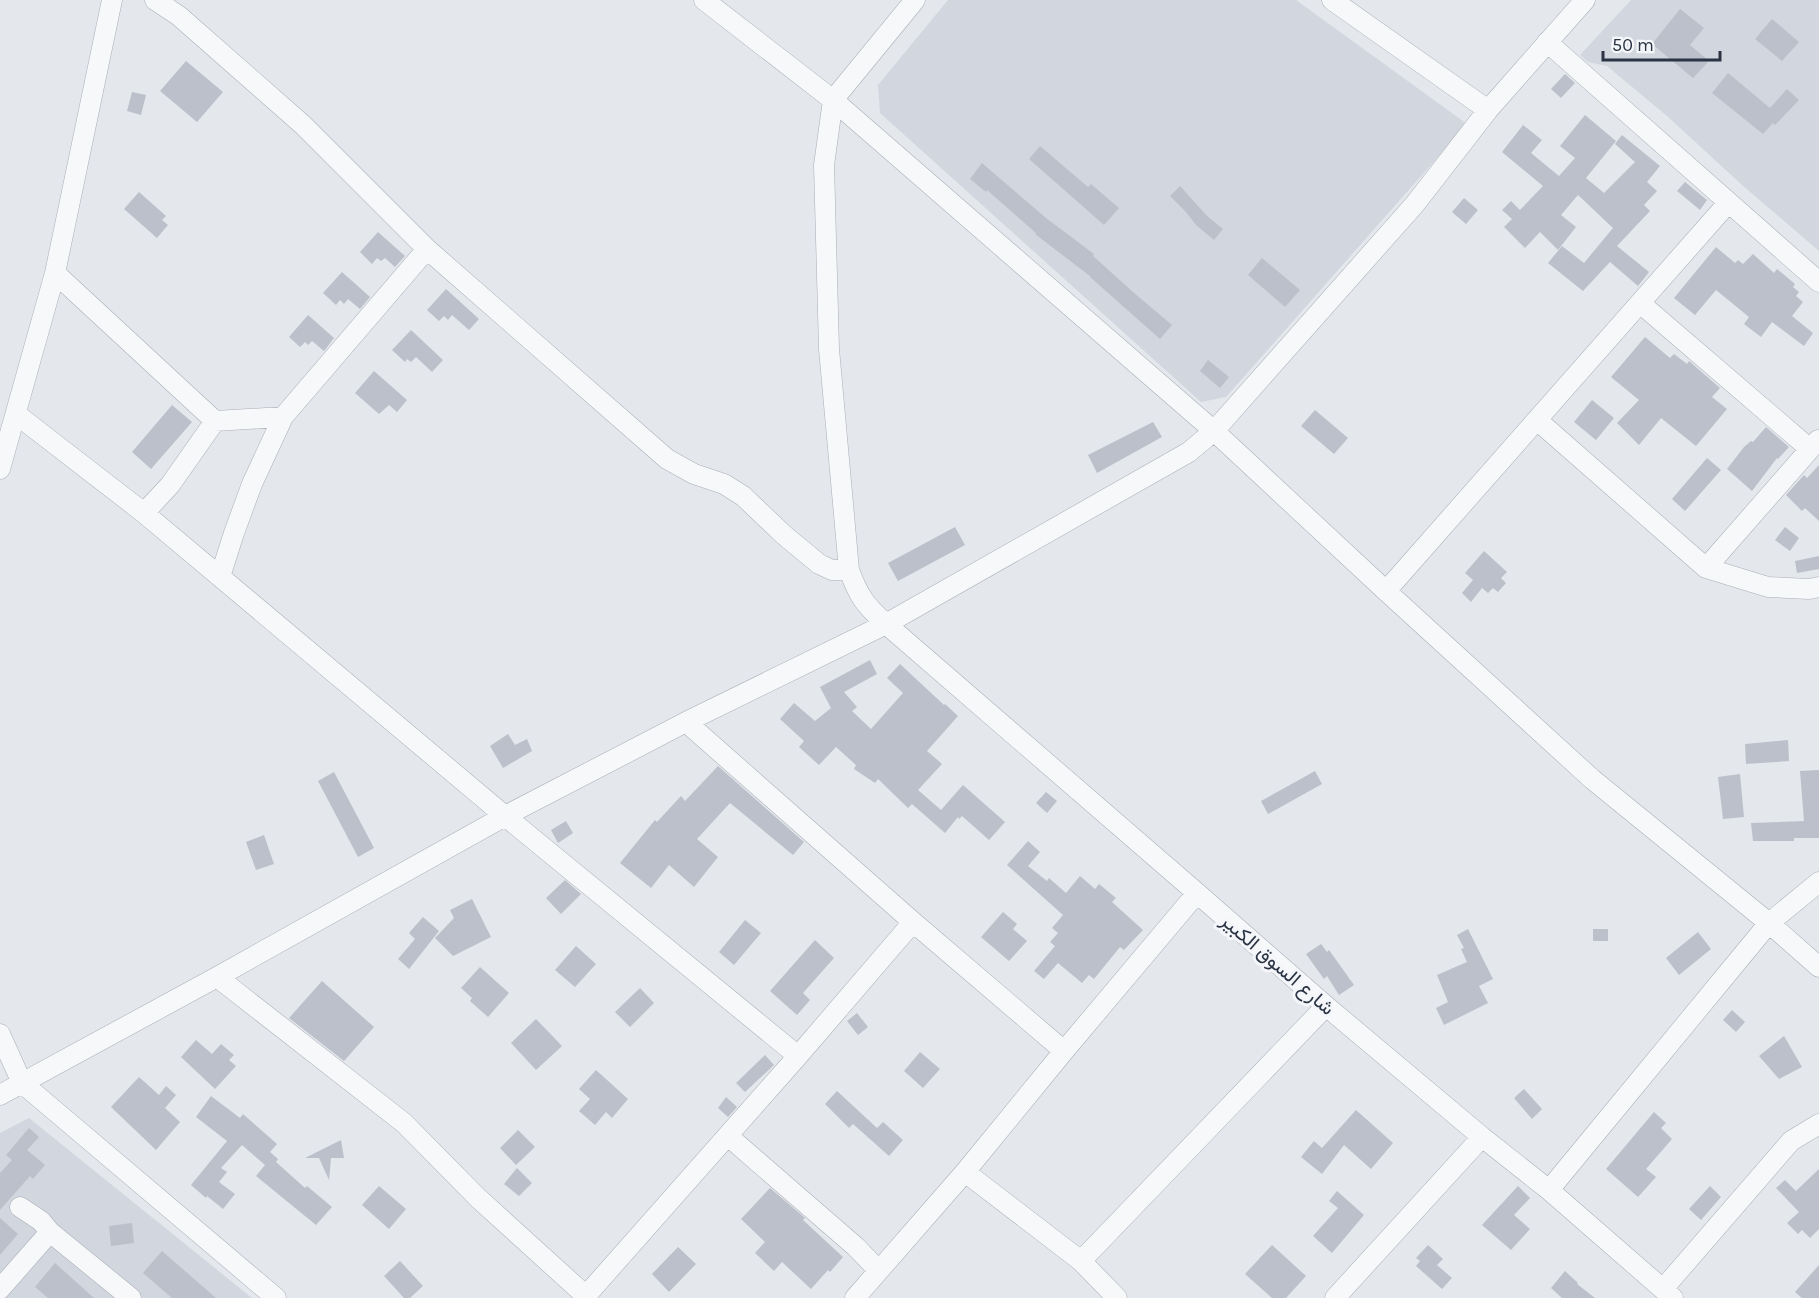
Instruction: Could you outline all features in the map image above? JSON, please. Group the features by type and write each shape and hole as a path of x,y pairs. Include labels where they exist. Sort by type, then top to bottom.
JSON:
{"street":[{"path":"0,469 55,273 112,0"},
{"path":"155,0 179,16 303,125 428,249 667,459 694,474 724,484 743,496 819,564 832,570 849,570"},
{"path":"704,0 833,100 1214,431 1592,778 1769,923 1819,967"},
{"path":"833,100 915,0"},
{"path":"1332,0 1488,110"},
{"path":"0,1095 505,816 687,722 886,624 1189,452 1214,431 1415,204 1488,110 1585,0"},
{"path":"1547,42 1819,282"},
{"name":"شارع السوق الكبير","path":"833,100 824,165 829,350 849,570 857,592 867,607 1326,1006 1549,1190 1668,1293"},
{"path":"1386,591 1728,203"},
{"path":"220,577 252,484 283,417 428,249"},
{"path":"55,273 215,421 283,417"},
{"path":"1640,303 1815,444 1706,568"},
{"path":"16,414 144,513 505,816 798,1056"},
{"path":"1537,420 1706,568 1768,586 1809,589 1819,587"},
{"path":"144,513 170,485 215,421"},
{"path":"687,722 913,922 1064,1051"},
{"path":"1549,1190 1769,923 1819,882"},
{"path":"855,1298 965,1172 1197,893"},
{"path":"217,977 404,1123 478,1198 585,1297 913,922"},
{"path":"1081,1261 1326,1006"},
{"path":"0,1034 22,1083 276,1298"},
{"path":"1668,1293 1791,1141 1819,1124"},
{"path":"728,1136 856,1247 878,1270"},
{"path":"1335,1298 1482,1137"},
{"path":"965,1172 1081,1261 1118,1298"},
{"path":"20,1207 41,1221 50,1232 131,1298"},
{"path":"0,1289 50,1232"}],"shaded area":[{"path":"948,0 1296,0 1467,124 1226,397 1201,402 880,113 878,85"},
{"path":"1631,0 1819,0 1819,251 1607,66 1588,62 1580,55"},
{"path":"29,1118 252,1298 0,1298 0,1133"}],"building":[{"path":"1680,9 1704,28 1690,45 1709,61 1693,78 1652,44"},
{"path":"1772,19 1799,42 1782,61 1755,39"},
{"path":"186,61 223,92 197,122 160,91"},
{"path":"1728,73 1770,108 1787,89 1799,100 1763,134 1712,93"},
{"path":"1565,74 1575,83 1561,98 1551,89"},
{"path":"132,92 146,95 141,115 127,111"},
{"path":"1585,115 1616,141 1586,178 1604,193 1635,162 1615,144 1622,135 1660,166 1647,182 1657,191 1644,205 1650,211 1617,246 1649,272 1638,286 1610,262 1583,291 1548,263 1562,246 1584,263 1613,228 1578,195 1561,215 1576,227 1558,250 1540,232 1525,248 1504,227 1512,219 1502,210 1511,201 1520,210 1543,186 1502,152 1523,125 1542,140 1531,153 1559,176 1575,158 1560,146"},
{"path":"1040,146 1088,187 1091,184 1119,208 1104,225 1029,159"},
{"path":"982,163 1046,218 1094,254 1093,256 1172,325 1160,339 1090,276 1035,234 987,190 986,192 970,179"},
{"path":"1685,182 1707,200 1700,210 1677,191"},
{"path":"1180,186 1207,216 1223,229 1214,240 1196,225 1170,196"},
{"path":"139,192 166,216 162,220 168,225 157,238 124,209"},
{"path":"1464,198 1478,210 1466,224 1452,212"},
{"path":"378,232 405,256 395,267 385,258 381,261 377,258 372,264 360,252"},
{"path":"1716,247 1735,263 1738,260 1743,264 1753,254 1774,273 1777,269 1795,284 1793,287 1799,292 1796,296 1803,302 1792,316 1813,333 1804,346 1772,322 1761,337 1744,324 1749,317 1716,290 1695,315 1674,298"},
{"path":"1262,258 1300,290 1285,307 1248,275"},
{"path":"342,272 370,297 360,309 348,299 344,304 340,300 336,305 323,293"},
{"path":"446,289 479,319 469,330 452,315 448,320 444,316 439,321 427,310"},
{"path":"308,315 334,338 324,351 312,341 308,345 305,342 300,347 289,337"},
{"path":"411,330 443,360 432,372 416,357 411,362 407,359 405,362 392,350"},
{"path":"1645,337 1670,358 1674,354 1687,364 1689,361 1720,388 1712,397 1727,409 1696,446 1661,418 1639,445 1617,423 1639,400 1611,377"},
{"path":"1208,360 1229,377 1220,388 1200,371"},
{"path":"374,371 407,400 397,412 389,405 379,414 355,393"},
{"path":"1592,400 1614,418 1596,440 1574,422"},
{"path":"172,405 192,422 151,469 132,452"},
{"path":"1315,410 1348,438 1334,454 1301,426"},
{"path":"1153,422 1162,437 1097,473 1088,455"},
{"path":"1766,427 1789,447 1777,458 1752,491 1727,469 1744,447 1751,441 1753,442"},
{"path":"1707,458 1721,470 1685,511 1672,499"},
{"path":"1819,465 1819,521 1805,508 1802,511 1786,495 1804,475 1807,478"},
{"path":"955,527 965,545 898,581 888,563"},
{"path":"1785,527 1799,538 1790,551 1775,540"},
{"path":"1484,551 1507,572 1501,578 1506,583 1498,592 1493,588 1488,593 1482,588 1471,602 1462,593 1473,580 1465,573"},
{"path":"1819,556 1819,569 1797,573 1795,561"},
{"path":"870,660 877,674 844,692 857,707 852,711 871,729 903,693 887,678 900,664 958,716 927,751 942,764 918,790 941,810 963,785 1005,822 989,840 962,816 959,819 958,817 945,833 912,804 908,808 878,779 875,783 854,769 856,765 836,747 819,765 799,747 804,741 780,719 794,703 815,721 831,708 820,687"},
{"path":"508,734 515,745 527,739 532,751 503,768 490,746"},
{"path":"1788,740 1789,761 1746,764 1745,744"},
{"path":"718,766 804,842 793,855 730,803 697,839 718,857 694,887 669,865 651,888 620,863 655,820 657,822 681,796 685,801"},
{"path":"1819,770 1819,838 1794,838 1794,841 1753,841 1751,823 1804,821 1800,771"},
{"path":"1315,771 1322,784 1268,814 1261,801"},
{"path":"334,772 374,848 358,857 318,781"},
{"path":"1740,774 1744,817 1723,819 1718,777"},
{"path":"1046,792 1057,801 1047,813 1036,803"},
{"path":"566,821 573,833 558,843 551,830"},
{"path":"264,835 274,864 256,870 246,842"},
{"path":"1028,841 1040,852 1028,866 1047,881 1049,878 1066,893 1080,876 1095,889 1099,884 1116,898 1112,902 1143,930 1124,950 1120,947 1094,979 1089,975 1082,983 1058,963 1044,979 1034,971 1055,946 1050,942 1058,933 1052,928 1063,915 1007,865"},
{"path":"565,880 581,894 561,914 546,898"},
{"path":"472,899 491,937 453,956 435,938 454,918 450,910"},
{"path":"1003,912 1017,924 1013,929 1027,941 1009,961 981,937"},
{"path":"423,917 439,931 409,969 398,959 415,939 409,933"},
{"path":"745,920 761,933 734,965 719,952"},
{"path":"1468,929 1493,979 1479,986 1488,1003 1444,1025 1436,1008 1448,1002 1437,975 1467,962 1461,949 1464,948 1457,935"},
{"path":"1593,929 1608,929 1608,941 1593,941"},
{"path":"1698,932 1711,949 1679,975 1666,958"},
{"path":"815,940 834,958 803,993 810,1000 797,1015 770,991"},
{"path":"1321,944 1327,952 1329,950 1354,985 1339,995 1327,976 1324,979 1306,954"},
{"path":"576,946 596,964 575,987 555,970"},
{"path":"480,967 509,993 488,1017 470,1001 472,998 461,988"},
{"path":"322,981 374,1027 344,1061 289,1018"},
{"path":"640,988 654,1003 630,1027 615,1012"},
{"path":"1732,1010 1745,1022 1736,1032 1723,1020"},
{"path":"857,1013 868,1027 858,1035 847,1021"},
{"path":"536,1019 562,1046 536,1070 511,1043"},
{"path":"1784,1036 1802,1067 1779,1079 1759,1056"},
{"path":"196,1040 212,1054 221,1044 234,1055 229,1060 236,1066 215,1089 181,1057"},
{"path":"920,1052 940,1069 923,1088 904,1071"},
{"path":"765,1055 774,1065 745,1092 736,1083"},
{"path":"596,1070 628,1099 612,1118 606,1112 595,1125 579,1111 590,1099 579,1089"},
{"path":"139,1077 159,1095 166,1086 176,1095 165,1108 180,1122 156,1150 111,1107"},
{"path":"1524,1089 1542,1109 1532,1119 1514,1098"},
{"path":"837,1091 877,1128 883,1122 903,1140 889,1156 853,1124 849,1128 825,1104"},
{"path":"211,1096 240,1118 243,1114 277,1144 270,1152 278,1159 276,1162 305,1188 307,1186 332,1207 316,1225 256,1176 265,1165 242,1145 221,1168 227,1172 219,1182 235,1194 223,1209 191,1185 227,1141 196,1117"},
{"path":"726,1097 737,1107 728,1117 718,1108"},
{"path":"1356,1110 1393,1143 1371,1169 1344,1145 1322,1174 1301,1157 1314,1141 1322,1148"},
{"path":"1654,1112 1666,1123 1661,1128 1672,1139 1646,1169 1656,1177 1638,1197 1606,1169"},
{"path":"29,1128 39,1137 27,1150 45,1165 33,1179 30,1176 0,1210 0,1173 12,1160 6,1155"},
{"path":"518,1130 535,1147 516,1165 500,1148"},
{"path":"341,1140 344,1158 331,1158 329,1180 319,1158 305,1158"},
{"path":"517,1168 532,1183 519,1196 504,1184"},
{"path":"1819,1169 1819,1229 1810,1238 1802,1230 1798,1234 1787,1223 1799,1212 1776,1188 1785,1180 1796,1191"},
{"path":"379,1186 406,1209 389,1229 362,1205"},
{"path":"1518,1186 1530,1198 1514,1215 1530,1229 1511,1250 1482,1225"},
{"path":"1710,1186 1721,1197 1701,1220 1689,1209"},
{"path":"770,1188 805,1218 803,1220 843,1257 811,1289 782,1262 774,1271 755,1253 765,1242 741,1219"},
{"path":"1337,1191 1364,1215 1332,1253 1313,1236 1338,1208 1329,1201"},
{"path":"0,1218 18,1234 0,1255"},
{"path":"132,1223 134,1243 111,1246 109,1226"},
{"path":"1272,1245 1306,1276 1286,1298 1272,1298 1245,1274"},
{"path":"1428,1245 1443,1259 1437,1265 1452,1278 1442,1289 1416,1266 1420,1261 1416,1258"},
{"path":"678,1247 696,1264 669,1292 652,1274"},
{"path":"162,1251 216,1298 172,1298 143,1273"},
{"path":"400,1261 423,1286 410,1298 404,1298 384,1276"},
{"path":"55,1263 94,1298 48,1298 35,1287"},
{"path":"1819,1265 1819,1298 1802,1298 1795,1292"},
{"path":"1565,1271 1595,1298 1562,1298 1551,1288"}]}
